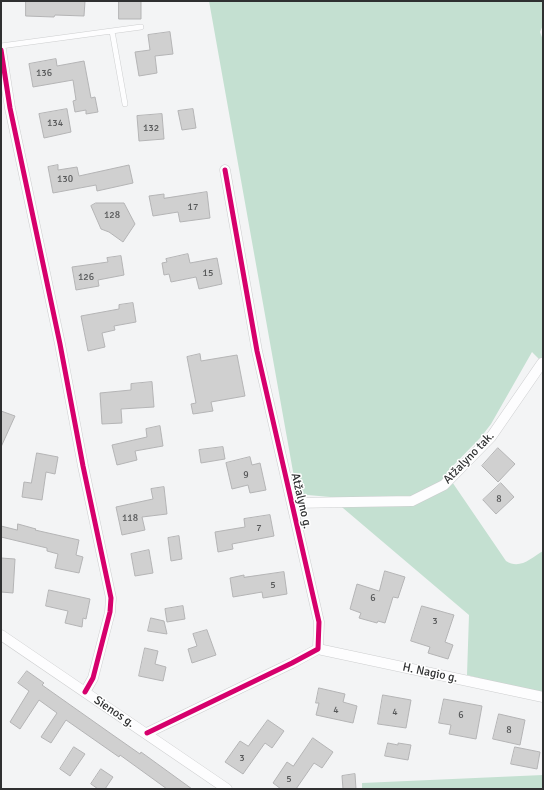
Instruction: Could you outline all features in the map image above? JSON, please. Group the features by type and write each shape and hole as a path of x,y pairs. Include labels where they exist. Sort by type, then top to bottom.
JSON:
{"street":[{"path":"1,50 10,108 60,344 83,466 111,598 110,612 93,678 85,692"},
{"name":"Atžalyno g.","path":"225,170 256,351 318,622 318,649"},
{"name":"Atžalyno tak.","path":"292,503 412,501 444,486 491,437 542,362"},
{"name":"Sienos g.","path":"1,635 227,789"},
{"path":"146,734 318,649"},
{"name":"H. Nagio g.","path":"318,649 543,697"}],"lane":[{"path":"1,46 141,27"},
{"path":"112,31 125,104"}],"green space":[{"path":"209,1 543,1 543,25 540,32 543,40 543,363 532,352 491,424 481,437 446,473 506,561 521,564 543,551 543,695 467,675 469,615 330,497 297,494"},
{"path":"543,775 543,789 362,789 362,783"}],"building":[{"path":"26,1 85,1 84,16 26,16"},
{"path":"119,1 141,1 141,19 119,19"},
{"path":"170,32 173,54 155,56 157,73 139,76 135,52 150,50 148,35"},
{"path":"56,59 57,66 84,61 91,98 95,97 98,112 86,114 86,110 75,112 73,101 76,100 73,80 33,87 29,64"},
{"path":"67,109 71,132 44,138 39,114"},
{"path":"193,109 196,128 182,130 178,111"},
{"path":"162,114 164,139 139,141 137,116"},
{"path":"58,165 58,170 77,167 79,176 129,165 133,183 97,191 96,185 53,193 48,167"},
{"path":"207,192 210,218 180,222 178,212 153,216 149,196 164,194 164,198"},
{"path":"96,203 124,203 135,224 123,242 109,232 101,229 91,206"},
{"path":"188,254 190,263 217,258 222,284 199,289 196,277 171,282 169,274 164,275 162,263 167,262 166,259"},
{"path":"121,256 124,275 98,280 99,286 76,290 72,267 108,262 107,258"},
{"path":"133,303 136,322 114,326 115,330 102,333 105,347 88,351 81,316 119,309 119,305"},
{"path":"200,354 201,361 237,355 245,396 211,402 213,411 193,414 191,404 196,403 187,357"},
{"path":"152,382 154,407 121,409 122,423 102,424 100,393 131,390 131,384"},
{"path":"1,411 15,416 1,447"},
{"path":"160,426 163,446 135,451 137,460 117,465 112,445 147,437 146,429"},
{"path":"223,447 225,459 201,463 199,450"},
{"path":"498,448 515,464 498,482 482,466"},
{"path":"37,453 58,457 55,474 46,472 42,500 22,497 24,482 31,483"},
{"path":"250,457 252,465 260,463 266,490 250,493 248,485 232,489 226,463"},
{"path":"501,483 514,497 496,514 483,500"},
{"path":"164,487 167,514 142,517 145,530 122,535 116,507 153,499 151,489"},
{"path":"270,515 274,536 232,544 233,549 218,552 215,532 245,527 244,519"},
{"path":"18,524 36,529 35,530 79,540 76,555 83,557 79,573 55,568 58,554 47,551 47,548 1,537 1,526 17,530"},
{"path":"179,536 182,559 171,561 168,538"},
{"path":"149,550 153,573 135,576 131,554"},
{"path":"1,558 15,559 13,593 1,592"},
{"path":"385,571 405,577 398,598 393,597 385,623 378,621 377,623 359,618 361,613 350,609 357,584 379,591"},
{"path":"284,572 287,594 263,598 262,592 233,597 230,578 244,575 244,577"},
{"path":"49,590 90,599 86,619 83,618 82,627 65,623 68,611 46,606"},
{"path":"183,606 185,619 167,622 165,609"},
{"path":"422,606 454,615 445,642 453,645 448,659 428,653 430,647 411,641"},
{"path":"151,618 164,621 167,634 148,631"},
{"path":"207,630 216,655 192,663 188,649 197,646 193,634"},
{"path":"145,648 158,651 155,664 166,667 163,681 139,676"},
{"path":"27,671 44,683 42,685 140,754 141,752 192,789 167,789 120,755 119,757 66,720 51,743 41,737 57,713 39,700 20,729 10,722 29,691 18,683"},
{"path":"319,688 345,694 343,702 357,706 353,723 316,715 319,703 316,703"},
{"path":"383,695 411,700 406,728 378,724"},
{"path":"444,699 482,706 476,739 449,734 451,725 439,723"},
{"path":"499,714 525,720 520,745 493,739"},
{"path":"268,720 284,731 272,748 265,743 243,774 225,762 240,741 248,746"},
{"path":"313,738 333,752 322,768 314,763 296,789 281,789 273,783 287,762 293,766"},
{"path":"388,743 411,745 408,760 385,756"},
{"path":"74,747 85,754 70,776 60,769"},
{"path":"515,747 540,752 537,769 511,764"},
{"path":"101,769 113,777 105,789 98,789 91,784"},
{"path":"355,774 356,789 343,789 342,776"}],"cycle path":[{"path":"1,50 10,108 60,344 83,466 111,598 110,612 93,678 85,692"},
{"path":"147,733 318,649 319,622 257,351 225,170"}]}
